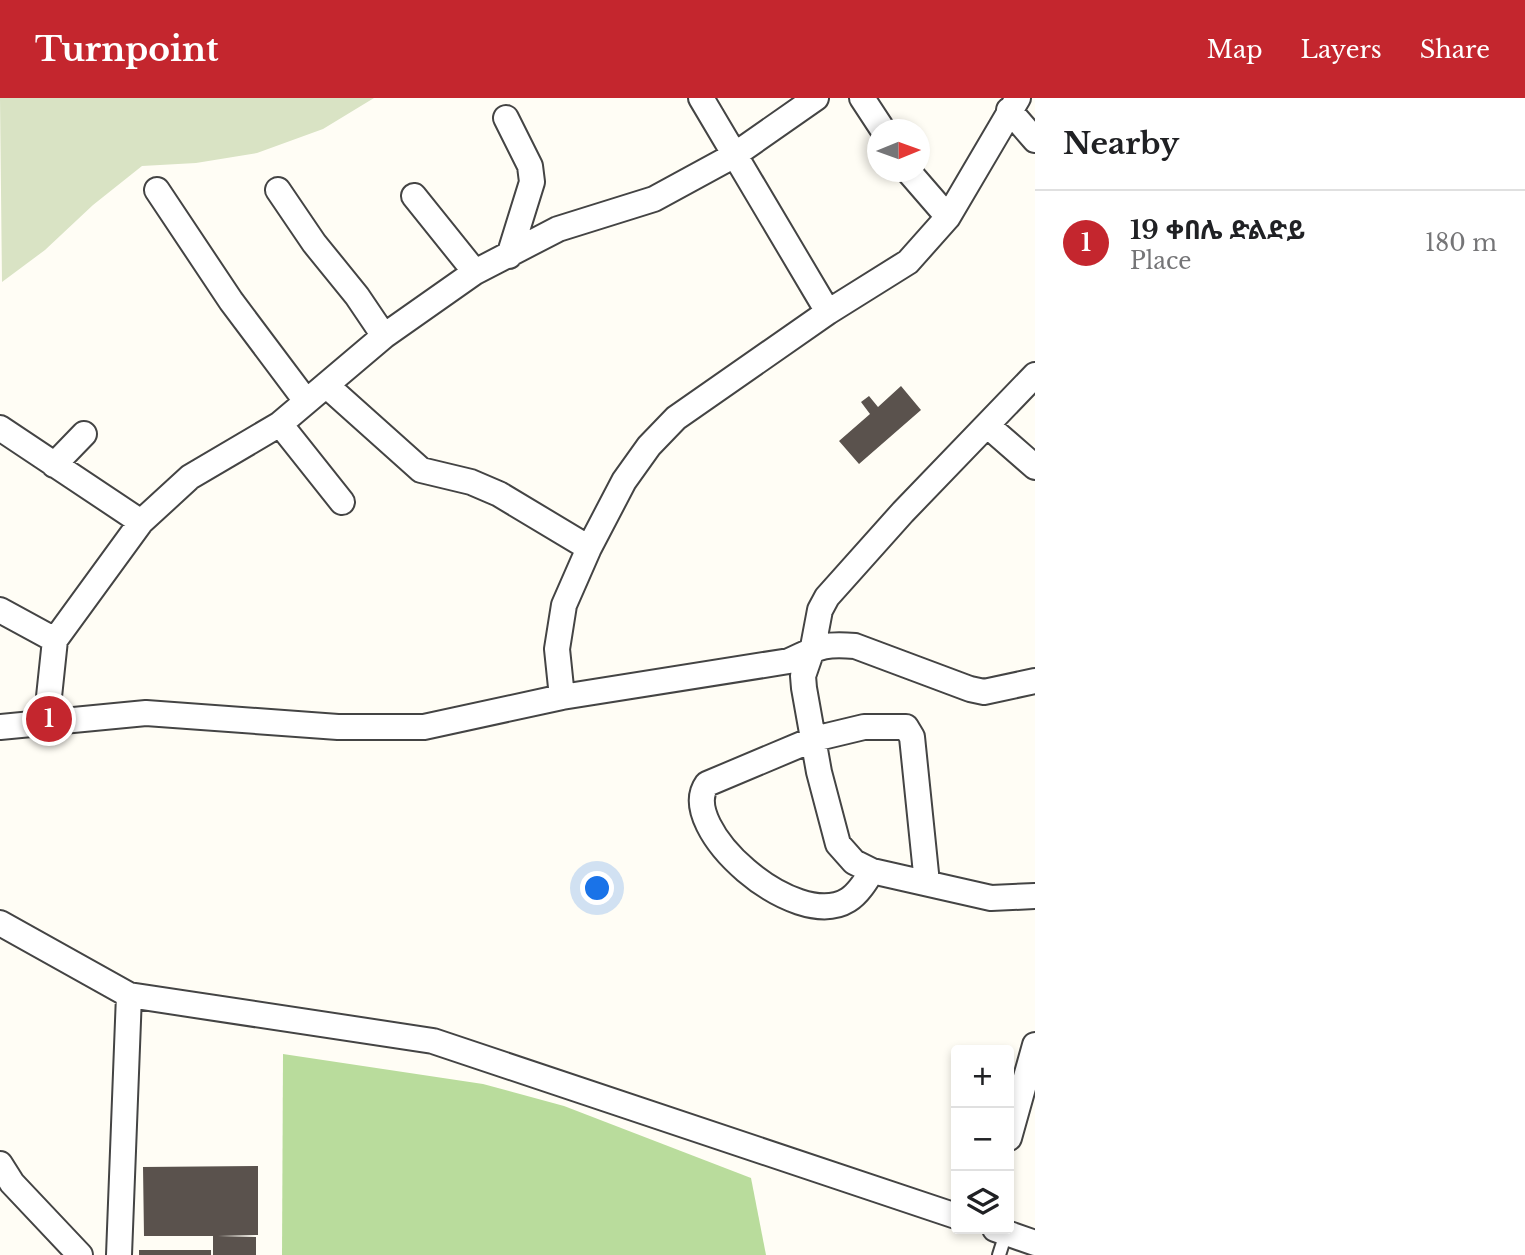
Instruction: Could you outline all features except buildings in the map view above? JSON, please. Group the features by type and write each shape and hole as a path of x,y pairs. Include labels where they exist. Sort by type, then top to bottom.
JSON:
{"street":[{"path":"701,98 828,312"},
{"path":"46,725 55,640 141,522 198,471 280,424 384,336 475,272 558,229 654,199 733,156 816,98"},
{"path":"862,98 876,119"},
{"path":"562,697 558,628 564,605 589,548 625,481 649,446 676,418 828,312 908,262 948,217 1013,104 1035,140"},
{"path":"506,118 530,166 532,182 509,256"},
{"path":"918,182 948,217"},
{"path":"157,190 231,301 306,401"},
{"path":"278,190 384,336"},
{"path":"414,196 475,272"},
{"path":"1035,375 903,512 827,597 818,616 813,647 803,676 819,772 838,844 854,862 872,871 991,898 1035,896"},
{"path":"326,385 421,470 471,482 499,494 589,548"},
{"path":"280,424 342,502"},
{"path":"988,426 1035,467"},
{"path":"0,428 141,522"},
{"path":"54,465 84,434"},
{"path":"0,610 55,640"},
{"path":"0,727 46,725 77,718 146,713 338,727 424,727 562,697 789,661 813,647 855,646 984,692 1035,681"},
{"path":"872,871 849,900 815,906 790,901 732,860 706,819 700,801 707,784 814,739 864,727 906,727 909,731 923,820 927,883"},
{"path":"0,923 129,995 433,1041 951,1214"},
{"path":"119,1255 129,995"},
{"path":"1014,1127 1028,1098 1035,1045"},
{"path":"0,1164 12,1183 80,1255"},
{"path":"1000,1239 1035,1243"}],"green space":[{"path":"0,98 374,98 323,129 257,153 196,163 142,166 93,205 45,250 2,282"},
{"path":"283,1054 483,1084 564,1106 751,1178 766,1255 282,1255"}],"place":[{"name":"19 ቀበሌ ድልድይ","path":"49,719"}]}
